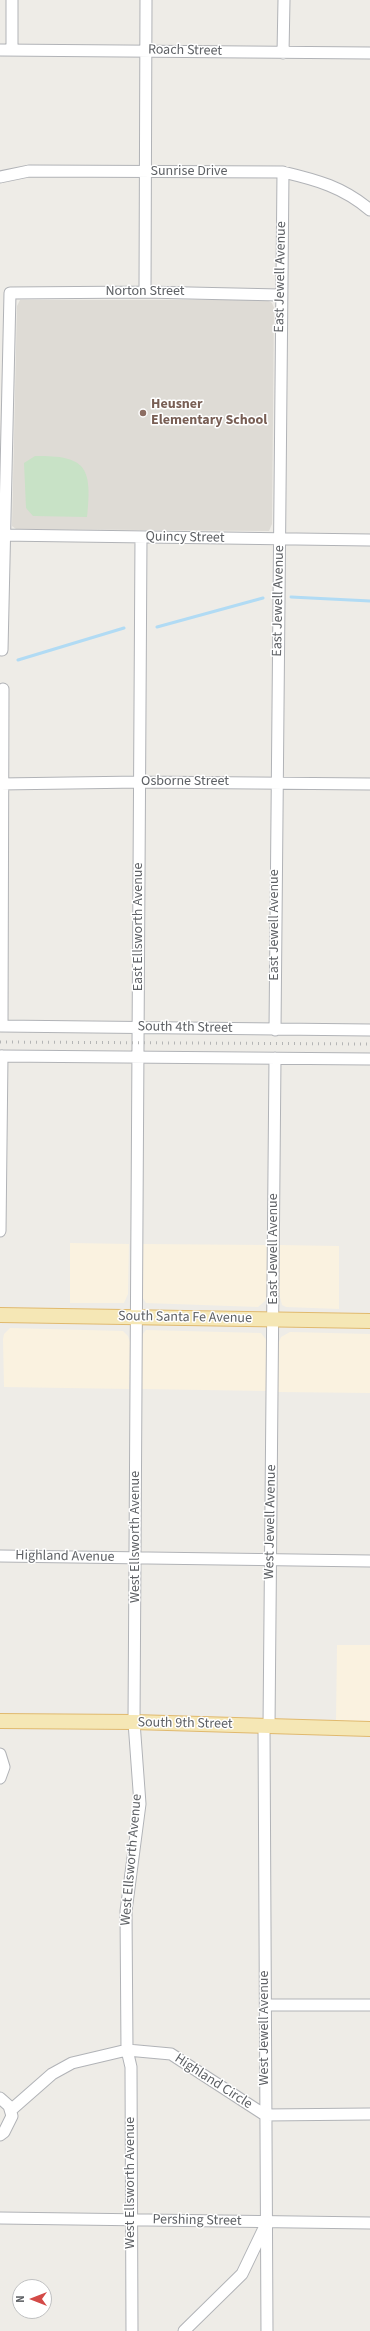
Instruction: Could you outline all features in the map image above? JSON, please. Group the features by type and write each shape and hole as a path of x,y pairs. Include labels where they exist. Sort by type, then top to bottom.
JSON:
{"main road":[{"name":"South Santa Fe Avenue","path":"0,1315 137,1316 370,1321"},
{"name":"South 9th Street","path":"0,1721 134,1722 370,1729"}],"street":[{"path":"12,0 12,50"},
{"path":"145,292 146,0"},
{"path":"283,53 284,0"},
{"name":"Roach Street","path":"0,50 146,50 283,53 370,52"},
{"name":"Sunrise Drive","path":"0,177 29,171 283,172 320,181 354,196 370,210"},
{"name":"East Jewell Avenue","path":"274,1030 280,540 280,295 283,172"},
{"name":"Norton Street","path":"2,534 10,293 145,292 280,295"},
{"path":"2,534 2,650"},
{"name":"Quincy Street","path":"2,534 280,540 370,540"},
{"name":"East Ellsworth Avenue","path":"137,1316 141,537"},
{"path":"1,1026 3,689"},
{"name":"Osborne Street","path":"2,784 140,782 370,784"},
{"name":"South 4th Street","path":"1,1026 370,1030"},
{"path":"0,1231 1,1056 370,1059"},
{"name":"East Jewell Avenue","path":"274,1319 275,1058"},
{"name":"West Ellsworth Avenue","path":"132,2331 131,2067 127,2050 126,1911 140,1804 134,1722 137,1316"},
{"name":"West Jewell Avenue","path":"267,2331 265,2115 266,1726 274,1319"},
{"name":"Highland Avenue","path":"0,1556 370,1561"},
{"path":"0,1754 4,1767 0,1778"},
{"path":"266,2005 370,2005"},
{"name":"Highland Circle","path":"11,2110 52,2074 72,2063 127,2050 171,2054 265,2115"},
{"path":"0,2098 6,2102 11,2110 12,2116 4,2132 0,2135"},
{"path":"265,2115 370,2114"},
{"name":"Pershing Street","path":"0,2218 370,2223"},
{"path":"184,2331 242,2274 267,2222"}],"shaded area":[{"name":"Heusner Elementary School","path":"20,300 267,300 272,303 274,308 272,524 269,531 16,529 12,526 17,306"},
{"path":"70,1243 129,1244 128,1294 124,1303 70,1303"},
{"path":"142,1244 267,1245 267,1295 265,1301 258,1307 146,1303 141,1295"},
{"path":"279,1245 339,1246 339,1309 286,1307 282,1305 279,1293"},
{"path":"10,1328 123,1331 128,1336 130,1342 129,1389 4,1387 3,1339 4,1334"},
{"path":"146,1330 261,1333 267,1341 268,1391 140,1389 141,1336"},
{"path":"290,1332 370,1334 370,1393 277,1392 278,1344 281,1337"},
{"path":"337,1645 370,1645 370,1721 336,1721"}],"green space":[{"path":"35,456 66,458 76,462 82,468 86,476 88,487 87,517 33,516 26,508 24,463"}],"waterway":[{"path":"291,597 370,601"},
{"path":"157,627 263,598"},
{"path":"18,660 124,628"}],"railway":[{"path":"0,1042 370,1044"}],"place":[{"name":"Heusner Elementary School","path":"143,413"}]}
